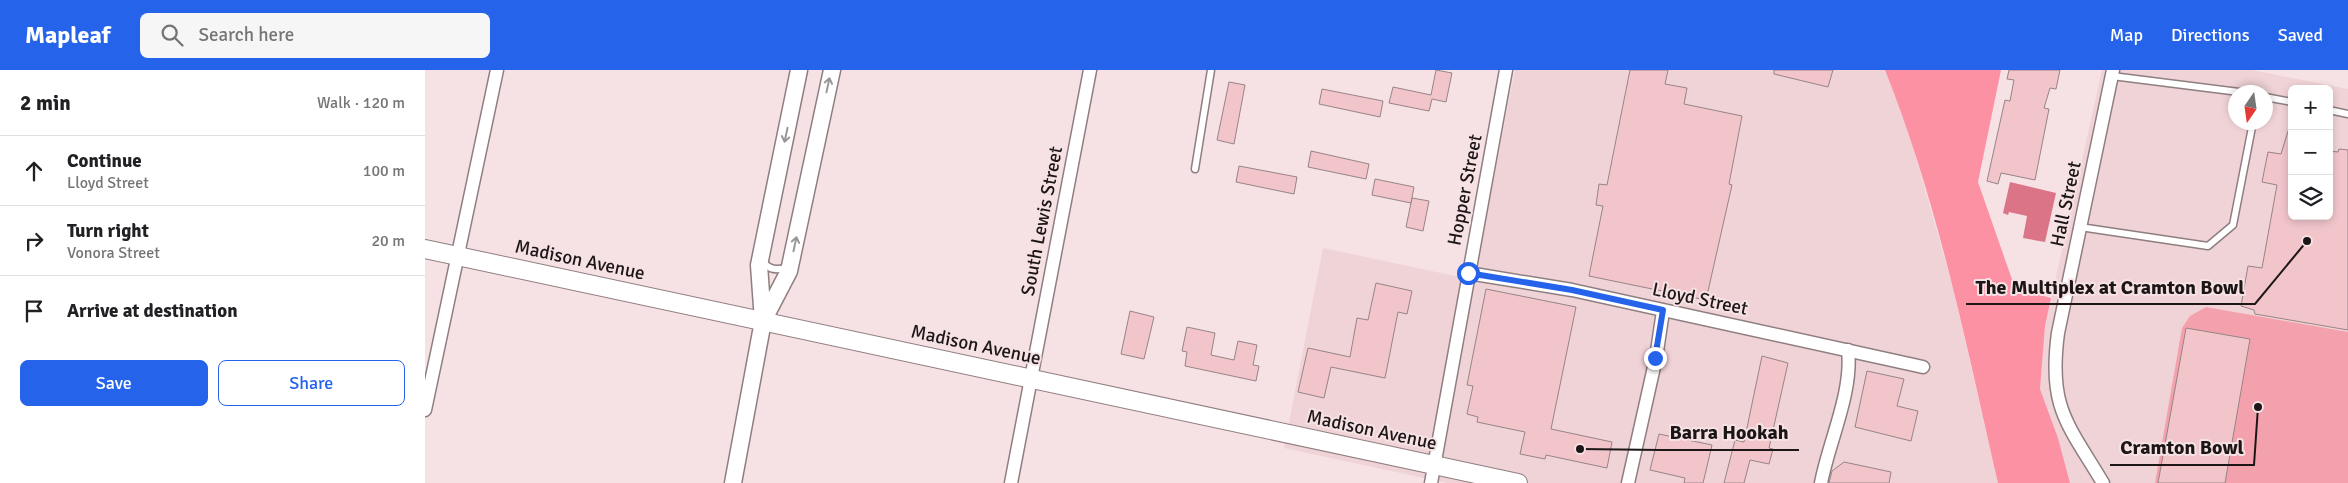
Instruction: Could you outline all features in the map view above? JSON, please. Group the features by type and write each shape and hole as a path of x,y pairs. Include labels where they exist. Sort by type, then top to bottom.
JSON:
{"main road":[{"name":"Madison Avenue","path":"425,249 1518,483"}],"street":[{"path":"425,410 497,70"},
{"path":"733,483 763,321 759,265 799,70"},
{"path":"763,321 791,265 831,70"},
{"name":"South Lewis Street","path":"1011,483 1089,70"},
{"name":"Hopper Street","path":"1431,483 1506,70"},
{"name":"Hall Street","path":"2103,483 2068,428 2059,403 2054,374 2058,333 2113,73"},
{"name":"Lloyd Street","path":"1468,273 1572,290 1923,367"},
{"path":"1628,483 1655,358 1663,310"},
{"path":"1821,483 1827,456 1838,425 1849,376 1848,350"}],"lane":[{"path":"1195,169 1211,70"},
{"path":"2113,73 2228,90"},
{"path":"2273,98 2288,101"},
{"path":"2333,111 2348,114"},
{"path":"2080,227 2208,246 2233,225 2251,130"},
{"path":"761,257 767,267 773,270 791,265"}],"shaded area":[{"path":"1515,70 1885,70 1906,122 1953,288 1998,483 1447,483 1284,448 1323,248 1474,280"},
{"path":"1885,70 2001,70 1978,182 2015,288 2051,298 2045,326 2040,389 2058,438 2070,483 1998,483 1936,222 1904,120"},
{"path":"2102,70 2252,70 2328,85 2288,85 2288,220 2333,220 2333,86 2348,89 2348,483 2070,483 2058,438 2040,389 2045,326"},
{"path":"2010,182 2056,193 2045,242 2023,238 2027,216 2009,212 2008,215 2003,213"},
{"path":"2206,307 2348,332 2348,483 2155,483 2182,328 2190,316"}],"building":[{"path":"1436,70 1452,73 1446,102 1432,99 1429,111 1389,103 1393,87 1431,95"},
{"path":"1630,70 1668,70 1665,84 1687,88 1684,104 1742,116 1729,184 1732,185 1706,300 1589,276 1603,206 1596,205 1599,184 1607,185"},
{"path":"1774,70 1833,70 1828,87 1774,74"},
{"path":"2009,70 2060,70 2056,89 2050,88 2044,108 2049,109 2035,180 2001,173 1998,184 1987,181 2005,100 2010,101 2014,80 2007,79"},
{"path":"1229,82 1245,85 1234,144 1217,140"},
{"path":"1322,89 1383,101 1380,117 1319,104"},
{"path":"2288,131 2288,220 2333,220 2333,151 2338,152 2339,149 2348,150 2348,330 2255,314 2254,310 2241,306 2248,266 2262,268 2277,185 2262,182 2268,152 2281,154"},
{"path":"1311,151 1369,164 1366,179 1308,167"},
{"path":"1239,166 1297,177 1294,194 1236,182"},
{"path":"1375,179 1414,187 1411,203 1372,195"},
{"path":"1412,198 1429,201 1423,231 1406,227"},
{"path":"1376,283 1412,291 1407,314 1398,312 1385,378 1331,367 1324,398 1298,392 1308,348 1350,357 1357,318 1368,320"},
{"path":"1486,289 1576,307 1551,429 1612,442 1607,468 1546,455 1545,459 1520,454 1525,432 1477,422 1478,417 1467,414 1473,386 1467,385"},
{"path":"1130,311 1154,317 1144,359 1121,354"},
{"path":"1187,327 1215,333 1211,355 1234,360 1238,341 1257,345 1253,365 1259,366 1256,381 1185,366 1187,352 1182,351"},
{"path":"2186,328 2250,339 2225,483 2158,483"},
{"path":"1762,356 1788,363 1769,448 1773,449 1769,464 1750,460 1744,483 1724,483 1735,440 1744,442"},
{"path":"1867,371 1904,379 1897,406 1918,411 1911,441 1855,427"},
{"path":"1659,434 1712,445 1703,483 1684,483 1685,478 1650,470"},
{"path":"1844,462 1891,472 1889,483 1829,483 1832,471"}],"place":[{"name":"The Multiplex at Cramton Bowl","path":"2307,241"},
{"name":"Cramton Bowl","path":"2258,407"},
{"name":"Barra Hookah","path":"1580,449"}],"route":[{"path":"1468,273 1502,277 1572,290 1663,310 1655,358"}]}
